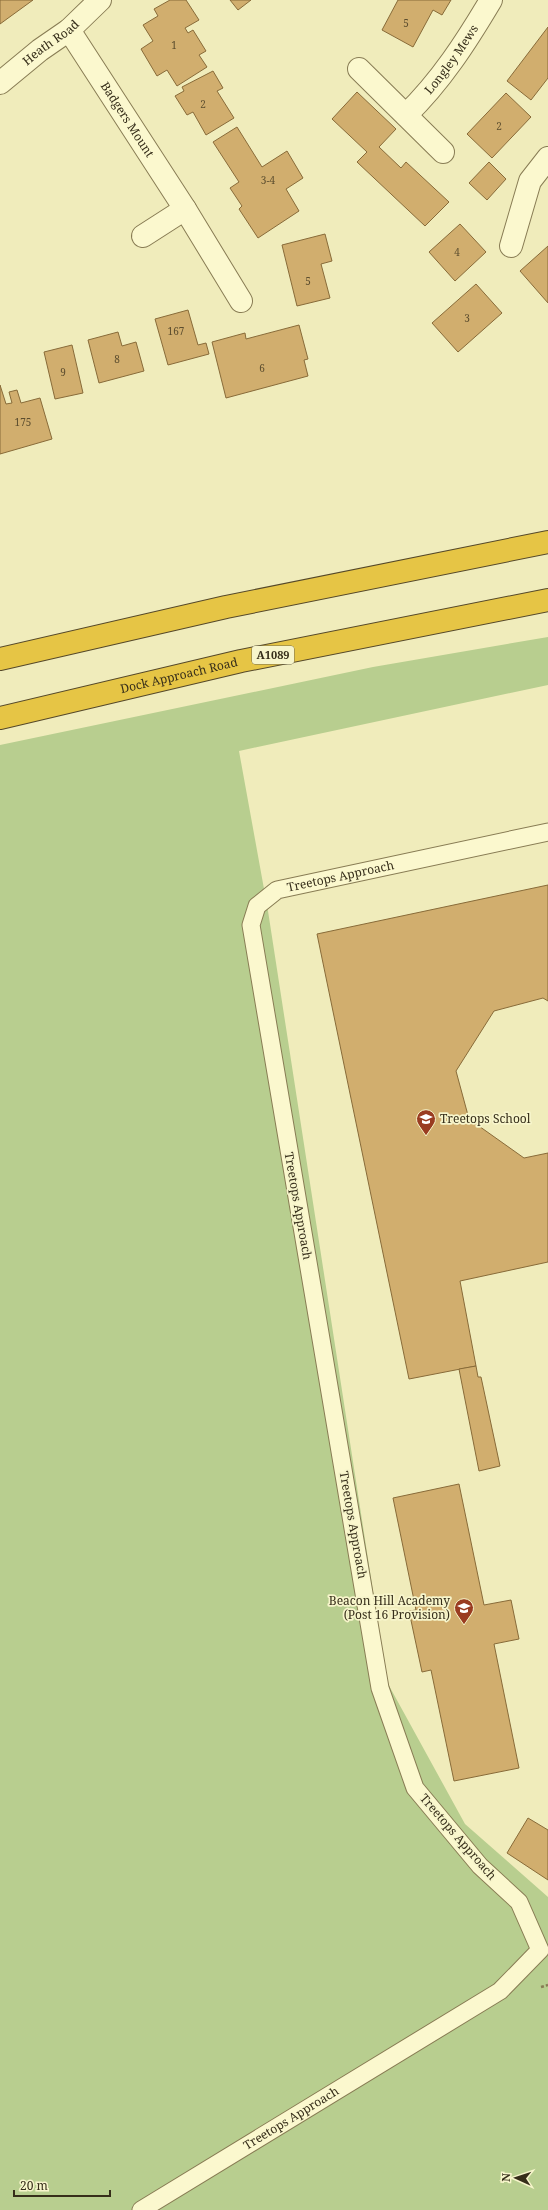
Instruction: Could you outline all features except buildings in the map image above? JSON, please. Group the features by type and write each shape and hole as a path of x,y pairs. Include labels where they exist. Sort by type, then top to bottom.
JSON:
{"highway":[{"path":"0,659 226,607 548,542"},
{"name":"Dock Approach Road","path":"0,718 241,661 548,600"}],"street":[{"name":"Heath Road","path":"0,83 40,50 68,30 100,0"},
{"name":"Longley Mews","path":"406,115 440,79 466,43 491,0"},
{"name":"Badgers Mount","path":"68,30 186,209 242,301"},
{"path":"359,69 443,152"},
{"path":"511,246 530,181 548,158"},
{"path":"143,236 186,209"}],"lane":[{"name":"Treetops Approach","path":"141,2210 500,1991 540,1950 520,1902 480,1866 415,1788 380,1688 251,925 257,906 277,890 548,832"}],"green space":[{"path":"548,637 548,685 239,751 268,911 387,1682 465,1824 548,1897 548,2210 0,2210 0,745 373,667"}],"place":[{"name":"Treetops School","path":"426,1136"},
{"name":"Beacon Hill Academy (Post 16 Provision)","path":"464,1625"}]}
